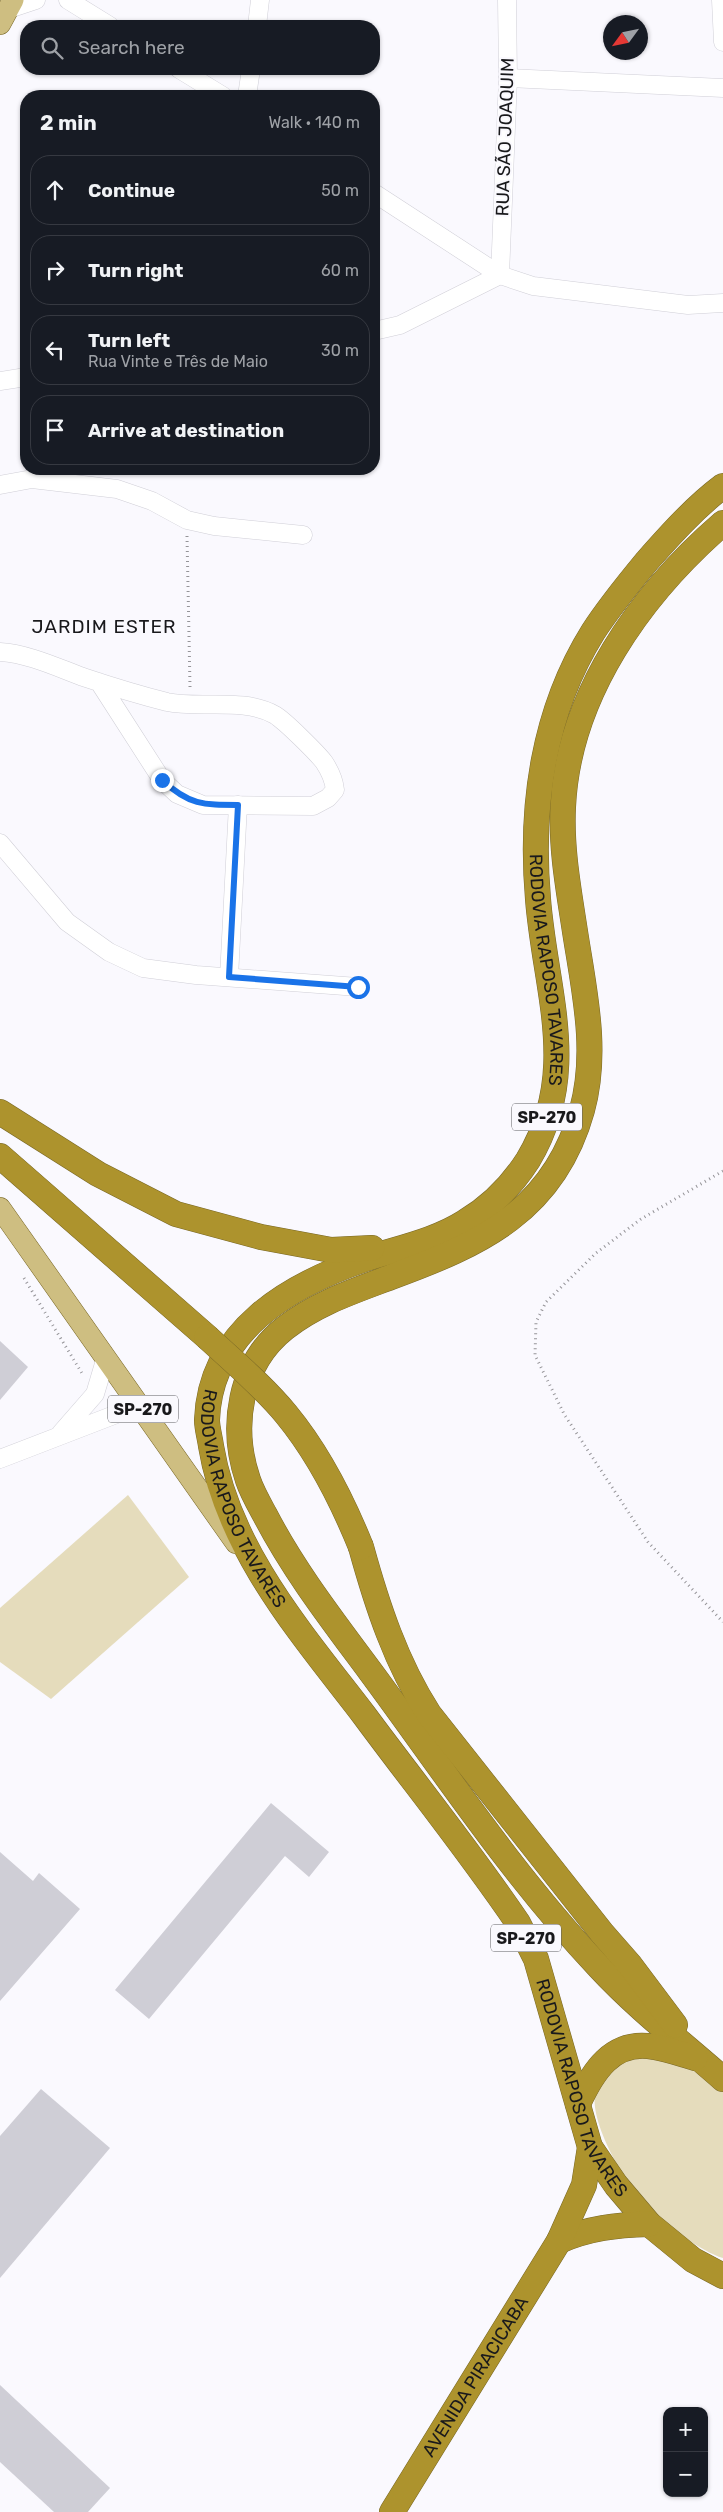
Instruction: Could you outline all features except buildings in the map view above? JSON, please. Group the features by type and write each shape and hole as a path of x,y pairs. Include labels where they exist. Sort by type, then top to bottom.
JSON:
{"highway":[{"name":"RODOVIA RAPOSO TAVARES","path":"723,486 665,540 630,582 592,634 570,676 554,720 542,766 535,815 538,900 551,985 557,1046 556,1086 546,1121 529,1158 511,1184 487,1206 463,1224 433,1238 328,1273 290,1292 246,1328 219,1364 207,1421 218,1479 226,1505 240,1537 285,1611 518,1923 539,1968 590,2147 616,2186 649,2224 693,2260 723,2276"},
{"name":"RODOVIA RAPOSO TAVARES","path":"723,523 705,539 655,592 614,649 587,703 571,753 563,806 564,858 590,1024 589,1058 582,1109 568,1150 544,1187 517,1216 485,1237 454,1254 338,1296 283,1329 259,1356 243,1386 240,1417 240,1450 248,1483 276,1536 321,1605 539,1900 601,1970 653,2020 696,2054 723,2079"},
{"path":"0,1112 98,1174 176,1214 260,1237 332,1250 405,1247"},
{"path":"0,1156 207,1337 286,1414 318,1457 344,1506 361,1547 371,1583 409,1683 429,1714 602,1933 630,1965 696,2054"},
{"path":"578,2104 590,2077 606,2059 630,2048 652,2046 696,2054"},
{"name":"AVENIDA PIRACICABA","path":"392,2512 559,2241 584,2184 590,2147"},
{"path":"559,2241 583,2231 611,2225 649,2224"}],"main road":[{"name":"SP-270","path":"0,1208 285,1611"}],"street":[{"path":"8,11 36,0"},
{"path":"68,0 100,20"},
{"path":"258,20 260,0"},
{"name":"RUA SÃO JOAQUIM","path":"500,275 508,78 507,0"},
{"path":"721,0 723,42"},
{"path":"189,75 213,90"},
{"path":"248,90 250,75"},
{"path":"508,78 723,88"},
{"path":"380,197 500,275 545,288 688,305 723,303"},
{"path":"380,330 400,325 500,275"},
{"path":"0,380 20,378"},
{"path":"0,485 30,475"},
{"path":"39,475 117,488 152,501 187,520 214,526 303,535"},
{"path":"0,652 19,653 99,682 166,702 190,706 234,706 260,709 276,716 324,762 334,780 335,790 328,798 313,806 203,805 177,794 162,780 99,682"},
{"path":"229,977 238,805"},
{"path":"0,843 66,922 109,952 143,968 358,987"},
{"path":"57,1436 95,1394 106,1357"},
{"path":"0,1459 140,1405"}],"path":[{"path":"187,520 190,706"},
{"path":"723,1171 641,1219 596,1253 546,1302 536,1322 535,1355 564,1414 595,1464 648,1542 723,1622"},
{"path":"20,1272 95,1394"}],"shaded area":[{"path":"128,1495 189,1577 51,1699 0,1662 0,1608"},
{"path":"625,2057 654,2059 678,2064 700,2074 723,2092 723,2258 695,2244 650,2210 631,2187 612,2156 598,2122 595,2094 602,2077 610,2068"}],"district":[{"name":"JARDIM ESTER","path":"104,626"}],"route":[{"path":"162,780 177,794 203,805 238,805 229,977 358,987"}]}
